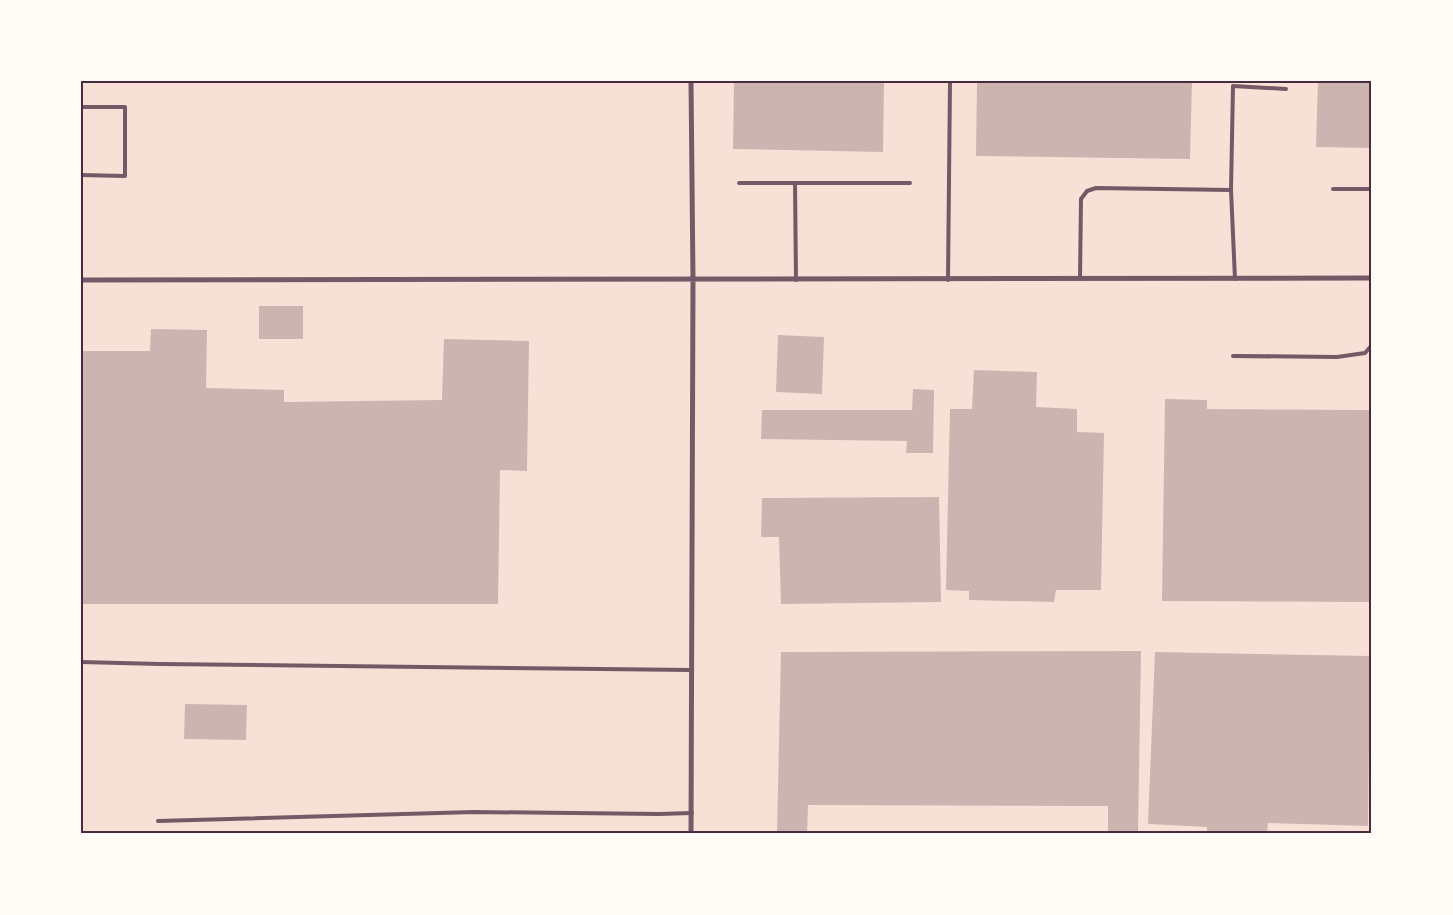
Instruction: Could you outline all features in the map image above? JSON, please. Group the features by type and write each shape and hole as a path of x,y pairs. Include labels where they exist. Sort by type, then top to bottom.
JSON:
{"street":[{"path":"691,81 693,280 691,834"},
{"path":"81,280 1372,278"}],"lane":[{"path":"948,280 950,81"},
{"path":"1235,279 1231,190 1233,86 1286,89"},
{"path":"81,107 126,108 125,176 81,175"},
{"path":"739,183 910,183"},
{"path":"795,183 796,280"},
{"path":"1080,279 1081,199 1087,191 1096,188 1231,190"},
{"path":"1333,189 1372,189"},
{"path":"1233,356 1337,357 1366,353 1372,345"},
{"path":"81,662 190,665 692,670"},
{"path":"158,821 474,812 692,813"}],"building":[{"path":"734,81 884,81 883,152 733,149"},
{"path":"977,81 1192,81 1190,159 976,156"},
{"path":"1318,81 1372,81 1372,148 1316,147"},
{"path":"259,306 303,306 303,339 259,339"},
{"path":"151,329 207,330 206,388 284,390 284,402 442,400 444,339 529,341 527,471 500,470 498,604 81,604 81,351 150,351"},
{"path":"778,335 824,337 822,394 776,392"},
{"path":"974,370 1037,372 1036,407 1077,409 1077,432 1104,433 1101,590 1056,590 1054,602 969,600 969,591 946,590 950,409 972,409"},
{"path":"913,389 934,390 933,453 906,453 907,441 761,439 762,410 912,410"},
{"path":"1165,399 1207,400 1207,409 1372,410 1372,602 1162,601"},
{"path":"939,497 941,602 781,604 779,537 761,537 762,498"},
{"path":"1141,651 1138,834 1108,834 1108,806 808,805 807,834 777,834 781,652"},
{"path":"1155,652 1370,656 1368,826 1268,823 1267,834 1207,834 1207,827 1148,824"},
{"path":"185,704 247,705 246,740 184,739"}]}
